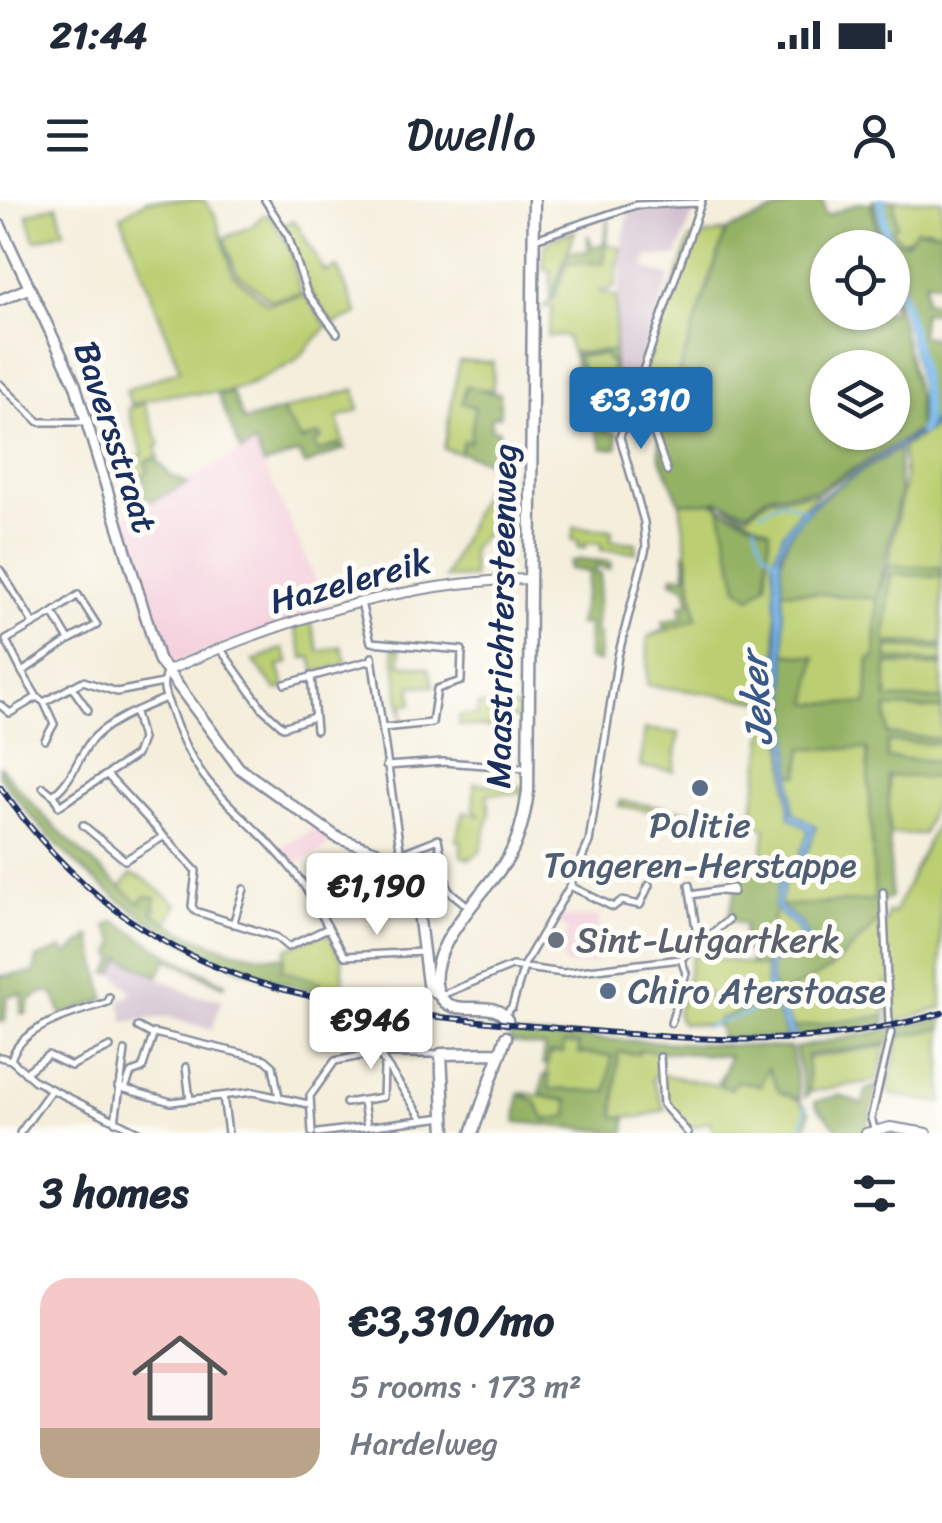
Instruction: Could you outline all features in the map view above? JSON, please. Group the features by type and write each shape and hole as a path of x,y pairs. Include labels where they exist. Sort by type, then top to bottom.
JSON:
{"main road":[{"name":"Maastrichtersteenweg","path":"440,996 436,981 445,947 514,846 526,805 530,768 534,200"},
{"name":"Baversstraat","path":"0,226 64,357 87,422 151,642 167,677 239,768 338,838 398,857"},
{"path":"2,299 27,284"},
{"path":"398,857 414,879 428,988 452,1006 506,1017"},
{"path":"472,1133 506,1036"},
{"path":"445,1133 441,1054 500,1054"}],"street":[{"path":"264,200 288,236 307,293 334,330"},
{"path":"506,1017 524,967 570,886 589,842 619,652 646,548 644,522 620,444 625,418 701,201 636,205 533,239"},
{"path":"0,384 43,424 87,422"},
{"path":"625,418 652,427 667,471"},
{"path":"0,570 33,623"},
{"name":"Hazelereik","path":"167,677 278,627 361,603 449,582 530,579"},
{"path":"22,672 96,625 78,595 53,613 3,638 22,672 37,697 44,702 54,724 45,740"},
{"path":"361,603 371,645 462,650 461,681 436,689 432,723 382,728"},
{"path":"53,613 69,640"},
{"path":"222,651 263,709 283,727 314,716"},
{"path":"285,684 372,658 398,857 438,839 446,887 469,907"},
{"path":"310,676 316,730"},
{"path":"44,702 87,681 116,692 167,677 166,698 184,750 206,783 296,875 348,958 424,952"},
{"path":"71,686 88,710"},
{"path":"0,705 10,713 37,697"},
{"path":"53,796 94,738 166,698"},
{"path":"42,787 60,807 108,776 139,750 142,739 136,712"},
{"path":"386,766 443,762 530,768"},
{"path":"108,776 198,874 194,910 276,938 288,948 328,928"},
{"path":"62,788 71,801"},
{"path":"83,825 127,860 163,837"},
{"path":"570,886 614,907 622,901 640,905 649,885"},
{"path":"690,885 698,941"},
{"path":"233,924 244,889"},
{"path":"691,895 719,891"},
{"path":"882,892 889,1023"},
{"path":"440,996 512,966 563,972 681,959 728,920"},
{"path":"671,1024 686,974 681,959"},
{"path":"11,1060 19,1045 36,1032 108,1002 108,997"},
{"path":"138,1026 151,1034 187,1038 266,1060 275,1072 279,1098"},
{"path":"891,1032 870,1131 927,1133"},
{"path":"122,1086 131,1073 142,1070 151,1034"},
{"path":"25,1073 48,1055 72,1066 110,1048"},
{"path":"115,1122 125,1050"},
{"path":"380,1054 423,1120"},
{"path":"441,1054 380,1054 332,1063 308,1104 315,1133 444,1118"},
{"path":"660,1057 663,1104 688,1133"},
{"path":"0,1058 11,1060 50,1090 134,1132"},
{"path":"346,1103 383,1098 384,1065"},
{"path":"186,1066 190,1100"},
{"path":"122,1086 167,1101 256,1092 308,1104"},
{"path":"20,1133 50,1090"},
{"path":"223,1096 228,1133"},
{"path":"363,1101 367,1126"}],"shaded area":[{"path":"692,203 695,207 677,256 648,256 644,268 670,276 629,397 614,393 614,322 622,265 618,263 629,210"},
{"path":"255,444 328,608 171,663 157,647 119,519"},
{"path":"315,828 334,841 291,865 277,850"},
{"path":"599,916 597,963 565,966 560,950 568,931 555,918"},
{"path":"120,957 193,995 222,999 212,1030 168,1017 124,1022 120,1001 133,993 114,973"}],"green space":[{"path":"148,200 204,200 216,217 233,274 267,303 305,295 327,327 294,362 253,383 227,392 166,395 131,405 126,390 180,370 121,216"},
{"path":"801,200 823,200 825,216 858,203 871,203 877,230 810,230 810,330 903,330 907,350 810,350 810,450 885,450 817,490 768,495 749,511 715,500 725,510 770,530 766,584 751,598 738,587 720,507 713,502 680,503 660,457 658,435 726,231"},
{"path":"873,200 894,200 897,226 879,230"},
{"path":"894,200 942,200 942,232 926,228 910,237 910,230 890,229 896,225"},
{"path":"57,205 64,231 35,241 27,214"},
{"path":"263,215 270,216 289,247 301,293 270,300 236,272 224,238 252,226"},
{"path":"609,219 604,263 567,263 549,301 568,251 588,252 588,235 593,247 603,245"},
{"path":"294,220 325,272 337,267 358,314 333,324 306,286 283,225"},
{"path":"916,229 942,232 942,283 926,281 925,301 941,304 942,314 923,312 920,335 942,340 942,416 910,435 910,364 918,400 918,427 920,408 907,330 910,238"},
{"path":"575,231 550,295 551,271 543,269 544,247 555,237"},
{"path":"726,231 658,435 653,425 628,417 690,239"},
{"path":"606,245 621,248 614,288 600,292 617,297 614,351 572,353 566,336 547,336 553,307 543,307 553,299 567,263 603,263"},
{"path":"614,351 614,393 626,397 620,421 603,417 604,430 617,433 617,448 603,449 592,420 598,419 603,406 594,390 598,384 609,387 612,361 607,361 606,355 576,356 584,372 600,374 599,380 589,380 590,386 582,386 572,353"},
{"path":"607,355 612,361 610,386 600,385 595,395 603,406 595,420 582,386 590,386 576,356"},
{"path":"459,361 493,362 493,390 466,387 475,406 470,442 463,441 460,453 444,449"},
{"path":"466,386 500,394 500,416 492,416 491,429 499,430 499,478 490,475 495,463 460,453 463,441 470,442 475,407 462,403"},
{"path":"355,389 359,410 338,418 345,449 341,450 339,444 318,452 314,442 302,442 281,411"},
{"path":"232,393 244,421 281,411 302,441 320,434 322,438 314,443 318,452 339,444 341,450 305,465 299,453 264,465 255,444 241,451 218,395"},
{"path":"144,403 160,445 156,447 159,458 155,458 144,479 135,482 128,462 143,454 128,409"},
{"path":"942,423 942,568 888,565 905,478 902,450 910,450 910,443"},
{"path":"899,450 900,494 877,598 888,565 942,568 942,577 891,574 885,642 942,644 942,649 888,647 887,659 942,662 942,666 887,664 887,699 942,699 942,709 887,707 887,734 942,739 942,744 887,741 887,758 942,761 942,778 888,776 891,897 879,902 879,921 831,968 776,998 769,979 772,963 801,949 802,925 780,906 875,900 867,749 803,748 799,775 791,774 782,653 815,657 809,703 867,704 869,659 875,658 877,599 778,590 780,562 788,539 815,503"},
{"path":"155,458 171,476 188,483 152,501 140,494 146,484 142,476 148,471 145,462"},
{"path":"490,475 499,478 490,499 494,500 491,528 471,550 473,577 445,578"},
{"path":"827,488 796,515 785,539 778,573 777,660 790,817 809,830 797,864 781,876 760,871 766,828 619,806 621,801 713,815 753,811 769,702 647,685 648,637 697,619 680,503 713,502 720,507 738,587 766,584 770,530 725,506 748,514 769,498 818,493"},
{"path":"574,527 612,530 611,541 636,543 636,552 601,550 601,544 585,543 585,548 578,548 578,541 572,540"},
{"path":"685,552 697,619 648,637 665,629 663,622 683,616 680,605 689,603 687,588 672,581 673,575 686,576"},
{"path":"570,562 611,562 610,569 596,567 594,572 601,574 595,633 599,635 599,662 588,659 588,624 578,625 589,572 569,569"},
{"path":"891,574 942,577 942,644 885,642"},
{"path":"778,590 877,598 875,658 869,659 867,705 808,703 815,657 782,653"},
{"path":"310,619 319,652 341,646 347,664 315,673 311,657 304,658 293,624"},
{"path":"887,646 942,649 942,662 887,660"},
{"path":"393,647 400,647 400,664 428,668 434,686 411,686 412,704 402,705 403,724"},
{"path":"283,648 289,663 278,666 285,688 276,690 254,661"},
{"path":"886,664 942,666 942,699 887,700"},
{"path":"478,705 525,708 525,719 495,718 494,728 458,725 460,715 477,716"},
{"path":"887,707 942,709 942,739 887,735"},
{"path":"645,729 679,733 674,771 640,767"},
{"path":"887,741 942,744 942,761 887,759"},
{"path":"803,748 867,748 875,901 780,906 785,880 800,869 816,828 793,812 791,774 799,775"},
{"path":"0,766 49,821 139,903 145,896 156,898 153,913 216,945 285,957 281,970 321,982 318,992 223,961 139,914 64,852 0,776"},
{"path":"888,775 942,778 923,834 889,834"},
{"path":"474,783 524,787 524,793 487,794 490,813 480,852 470,859 461,856 461,841 456,840 464,812 482,816 474,810"},
{"path":"939,818 942,1008 891,1023 885,979 885,1016 793,1028 776,998 831,968 879,921 886,922 888,912 894,913"},
{"path":"742,865 781,876 765,967 750,965 752,952 741,950 745,925 728,919"},
{"path":"131,874 143,878 177,904 167,924 152,913 156,908 139,903 120,888"},
{"path":"774,908 797,928 801,938 767,956"},
{"path":"115,921 177,960 225,983 224,986 167,959 158,976 121,958 114,973 107,973 115,961 112,955 116,942 106,926"},
{"path":"326,931 342,959 344,988 330,986 327,994 318,992 321,983 281,970 286,949"},
{"path":"91,936 105,999 62,1016 54,994 44,992 30,999 26,1014 21,1013 22,994 7,996 5,1021 0,1022 0,976 34,973 37,958 62,948 67,954"},
{"path":"693,954 765,967 767,986 757,1005 717,1020 718,1026 681,1023 677,1013 683,994 705,1000 708,994 685,985"},
{"path":"767,986 788,1038 721,1038 717,1020 757,1005"},
{"path":"885,1016 885,1024 795,1037 793,1028"},
{"path":"942,1018 942,1028 891,1037 888,1044 807,1055 809,1094 805,1097 795,1048"},
{"path":"942,1028 942,1103 893,1095 888,1091 899,1037"},
{"path":"510,1035 791,1048 800,1100 779,1092 768,1068 760,1086 736,1081 731,1089 720,1086 729,1056 639,1050 638,1054 618,1052 614,1116 626,1118 625,1133 516,1122 519,1094 535,1101 545,1120 569,1116 568,1101 540,1095 544,1075 549,1075 549,1089 607,1092 612,1056 579,1053 579,1044 564,1044 563,1053 549,1053 548,1064 543,1064 544,1047 509,1042"},
{"path":"563,1044 579,1044 579,1053 612,1055 607,1092 548,1089 548,1060"},
{"path":"886,1046 878,1080 810,1092 807,1058"},
{"path":"639,1049 661,1051 657,1075 652,1079 665,1110 640,1117 614,1116 618,1052 638,1054"},
{"path":"768,1067 809,1112 805,1133 715,1133 709,1121 691,1128 669,1106 661,1074 716,1085 726,1069 720,1086"},
{"path":"877,1086 868,1127 861,1133 842,1133 816,1106 815,1102 839,1095 863,1105 866,1090"},
{"path":"519,1092 568,1101 569,1117 545,1120 535,1101"}],"water":[{"path":"942,416 942,420 910,440"},
{"path":"841,484 807,512 780,553 793,812 816,827 800,869 785,880 780,906 802,925 807,937 801,949 772,963 770,973 774,992 795,1037 788,1038 766,985 767,956 800,938 797,928 774,908 781,876 797,864 809,830 790,817 773,560 783,534 800,511"}],"waterway":[{"name":"Jeker","path":"881,200 885,230"},
{"name":"Jeker","path":"910,326 925,401 922,431"},
{"path":"761,512 781,501 805,509"},
{"path":"755,524 763,549 776,560"},
{"path":"705,1027 753,1012 767,987"},
{"path":"801,1133 806,1105"}],"railway":[{"path":"0,787 58,858 118,912 183,952 251,980 324,999 481,1021 710,1039 847,1033 942,1013"}],"place":[{"name":"Politie Tongeren-Herstappe","path":"700,788"},
{"name":"Sint-Lutgartkerk","path":"556,940"},
{"name":"Chiro Aterstoase","path":"608,991"}]}
